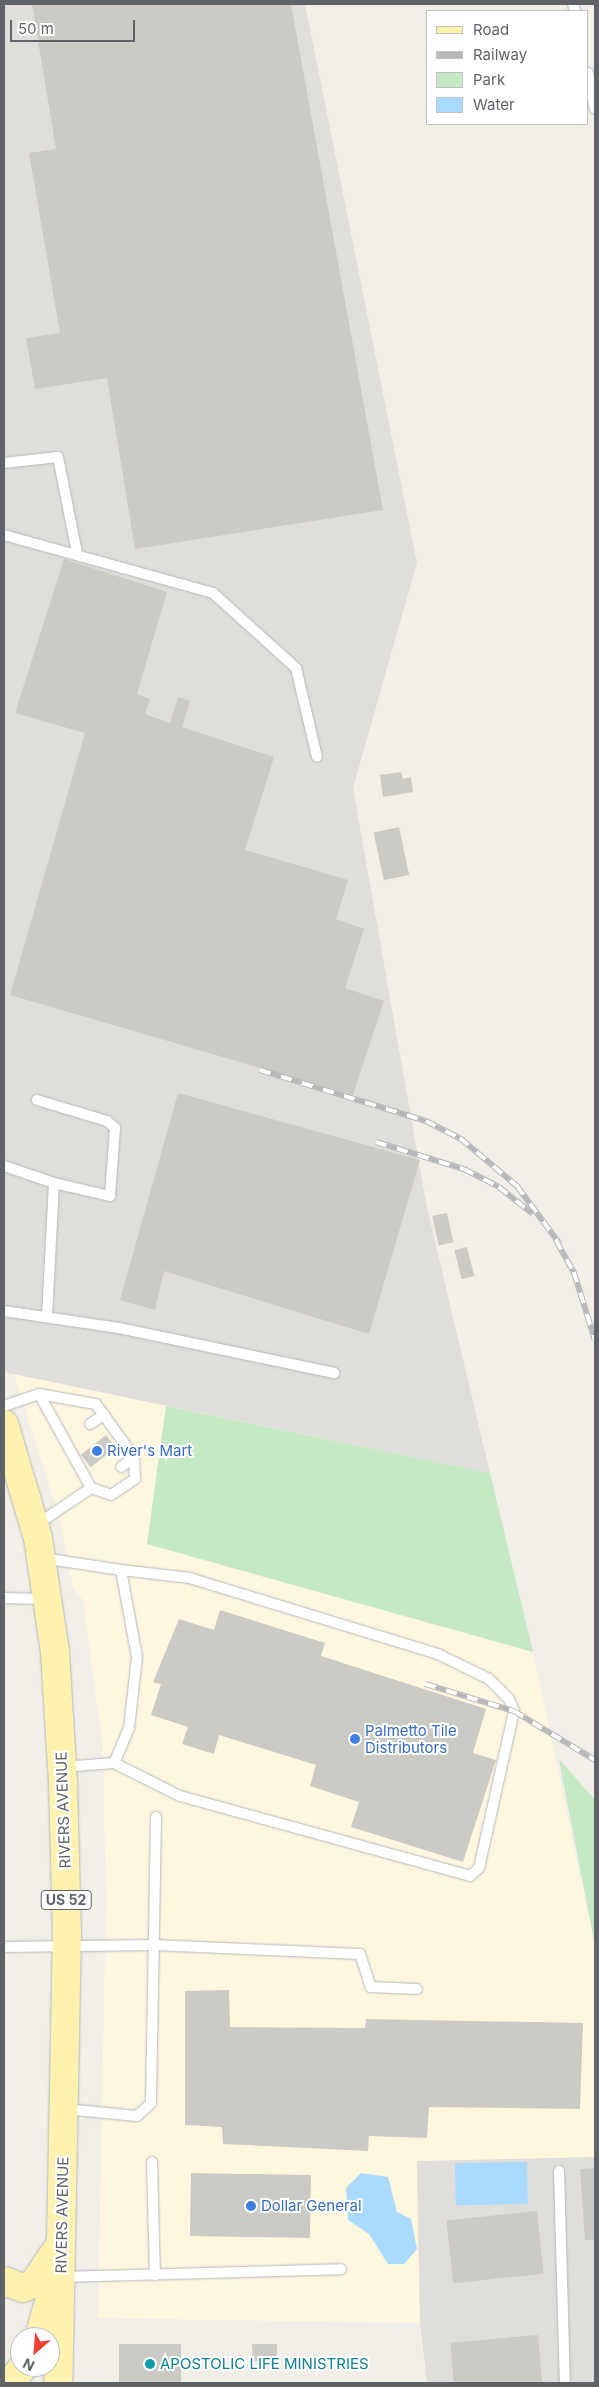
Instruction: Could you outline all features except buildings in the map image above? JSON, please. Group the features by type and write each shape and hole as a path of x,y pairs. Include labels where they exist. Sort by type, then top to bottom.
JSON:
{"main road":[{"name":"RIVERS AVENUE","path":"4,1424 41,1558 47,1599 62,1767 67,1947 58,2383"},
{"path":"4,2281 22,2288 34,2283 61,2261"},
{"path":"42,2327 61,2261"}],"lane":[{"path":"589,78 595,108"},
{"path":"4,463 58,456 77,553"},
{"path":"4,535 77,553 213,592 296,668 317,757"},
{"path":"4,1166 54,1183 110,1196 115,1128 108,1121 36,1100"},
{"path":"47,1316 54,1183"},
{"path":"4,1311 47,1316 334,1373"},
{"path":"4,1406 38,1394 96,1404 134,1456 135,1480 110,1495 96,1485 38,1394"},
{"path":"90,1424 104,1415"},
{"path":"121,1467 134,1456"},
{"path":"33,1527 96,1485"},
{"path":"41,1558 190,1578 438,1654 489,1679 509,1699 514,1712 479,1868 470,1876 180,1796 114,1763 62,1767"},
{"path":"114,1763 129,1728 137,1657 121,1570"},
{"path":"4,1598 47,1599"},
{"path":"64,2109 138,2116 151,2103 156,1817"},
{"path":"4,1947 154,1945 360,1954 371,1987 417,1989"},
{"path":"152,2162 155,2274"},
{"path":"559,2171 565,2383"},
{"path":"61,2261 155,2274 341,2269"}],"shaded area":[{"path":"4,4 305,4 417,563 353,788 427,1208 490,1473 4,1372"},
{"path":"14,1374 166,1406 147,1544 533,1652 595,1946 595,2157 417,2162 420,2323 98,2318 106,1900 103,1749 83,1600 73,1587 60,1520"},
{"path":"595,2157 595,2383 427,2383 420,2323 417,2161"}],"green space":[{"path":"166,1406 490,1473 533,1652 147,1544"},
{"path":"559,1759 595,1800 595,1946"}],"water":[{"path":"527,2162 528,2204 456,2205 455,2163"},
{"path":"361,2173 388,2177 397,2212 411,2219 417,2249 404,2264 388,2264 369,2234 348,2220 346,2188"}],"railway":[{"path":"260,1070 426,1121 460,1138 517,1186 560,1244"},
{"path":"376,1142 464,1169 499,1187 533,1214"},
{"path":"556,1240 574,1272 595,1340"},
{"path":"425,1684 514,1711 595,1760"}],"place":[{"name":"River's Mart","path":"97,1451"},
{"name":"Palmetto Tile Distributors","path":"355,1739"},
{"name":"Dollar General","path":"251,2206"},
{"name":"APOSTOLIC LIFE MINISTRIES","path":"150,2364"}]}
